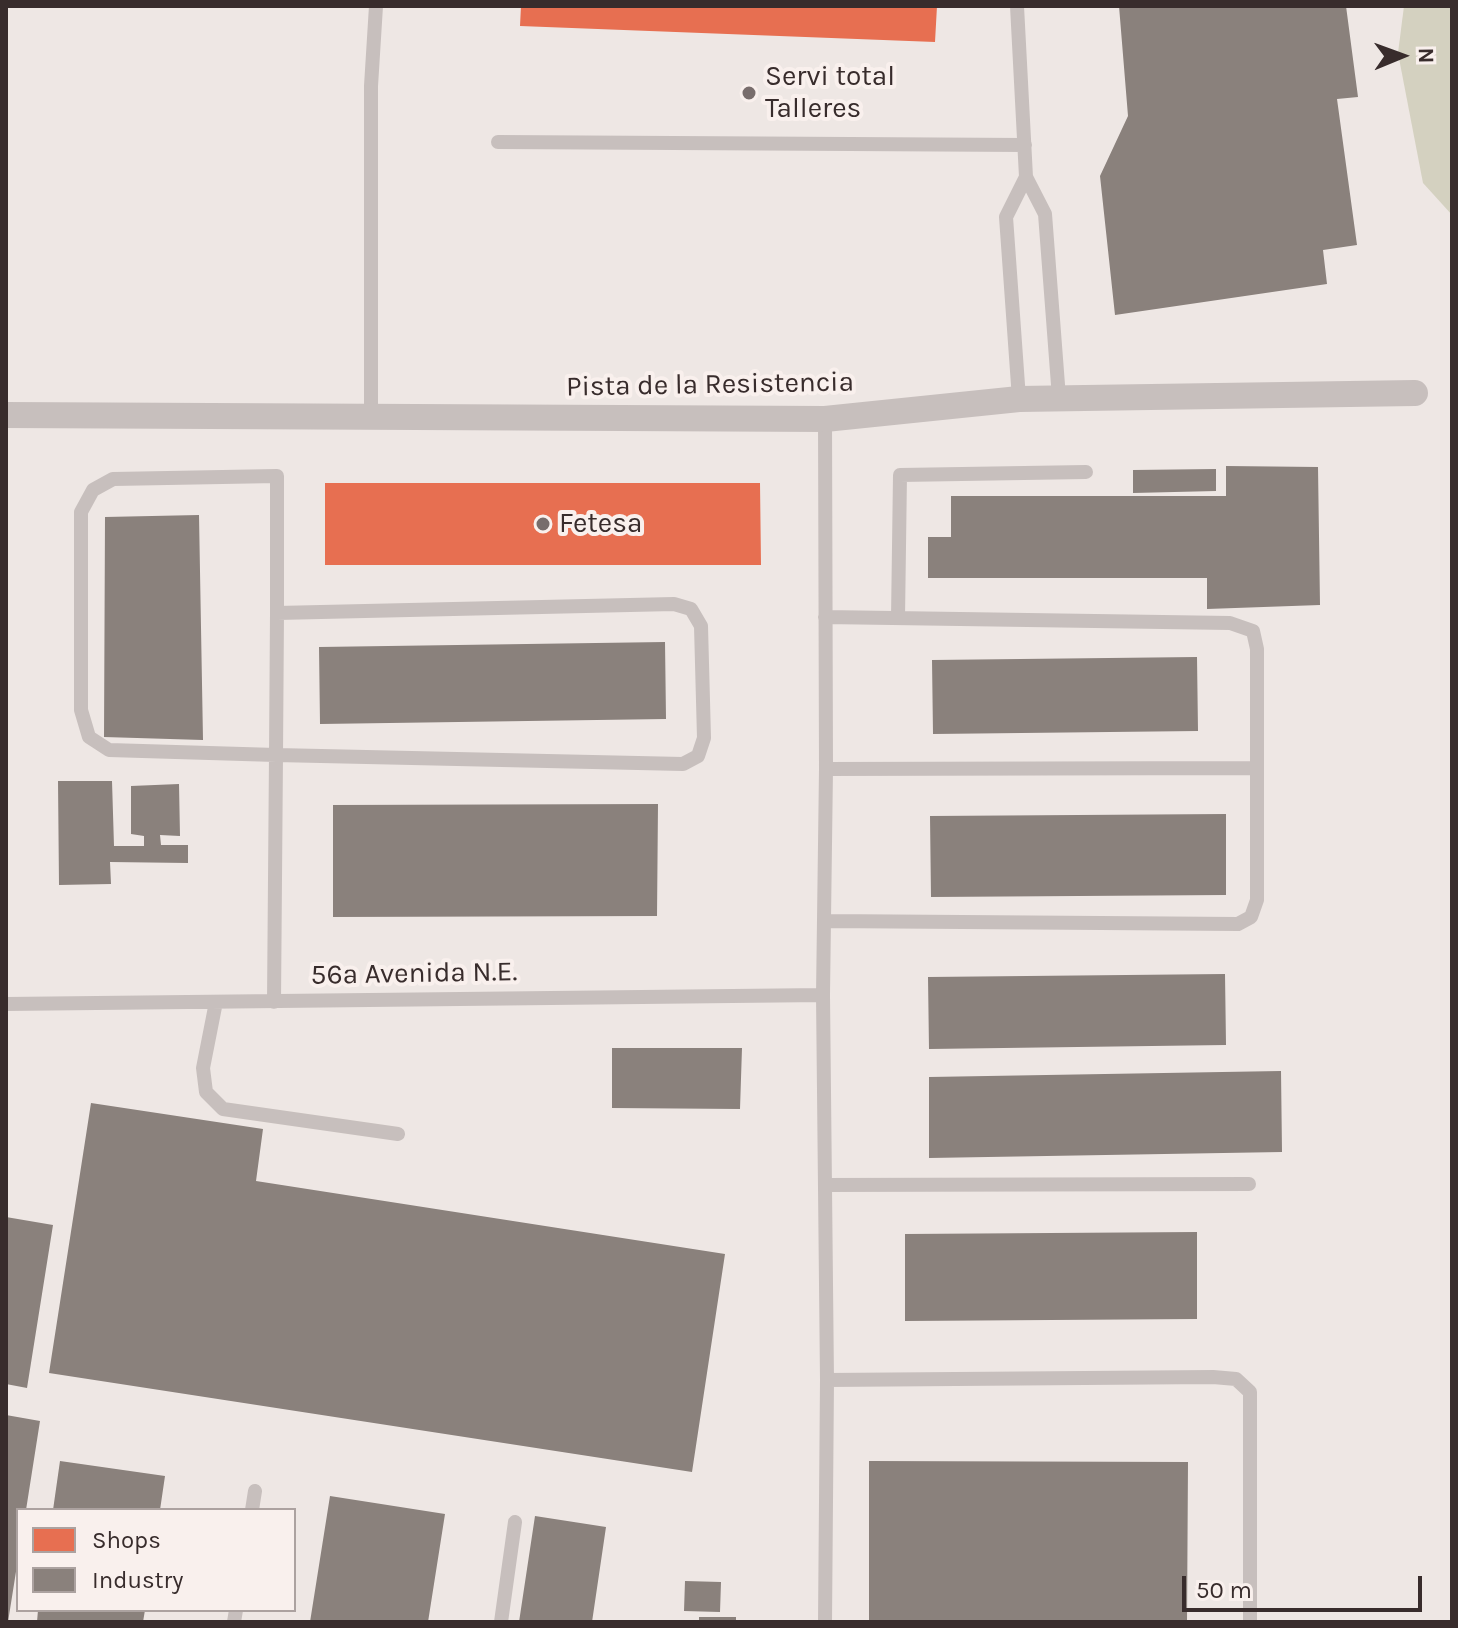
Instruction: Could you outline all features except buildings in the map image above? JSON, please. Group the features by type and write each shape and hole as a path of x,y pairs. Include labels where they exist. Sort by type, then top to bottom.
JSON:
{"street":[{"name":"Pista de la Resistencia","path":"6,415 825,419 1019,399 1415,393"}],"lane":[{"path":"371,418 371,86 376,6"},
{"path":"1017,6 1026,177 1045,214 1059,398"},
{"path":"498,142 1025,145"},
{"path":"1019,399 1006,217 1026,177"},
{"path":"825,419 825,1622"},
{"path":"898,618 900,475 1086,472"},
{"path":"274,1002 276,755 277,613 277,476 113,479 93,490 81,512 81,710 89,737 109,750 276,755 683,764 698,756 704,738 701,626 691,609 674,604 277,613"},
{"path":"825,617 1230,623 1253,631 1257,649 1257,900 1251,917 1238,924 825,921"},
{"path":"826,769 1257,768"},
{"name":"56a Avenida N.E.","path":"6,1004 823,995"},
{"path":"216,1002 203,1068 206,1092 223,1109 398,1134"},
{"path":"825,1185 1249,1184"},
{"path":"827,1380 1236,1379 1250,1392 1250,1622"},
{"path":"252,1508 255,1491"},
{"path":"501,1622 515,1522"}],"shaded area":[{"path":"1404,6 1452,6 1452,215 1423,183 1398,53"}],"place":[{"name":"Servi total Talleres","path":"749,93"},
{"name":"Fetesa","path":"543,524"}]}
